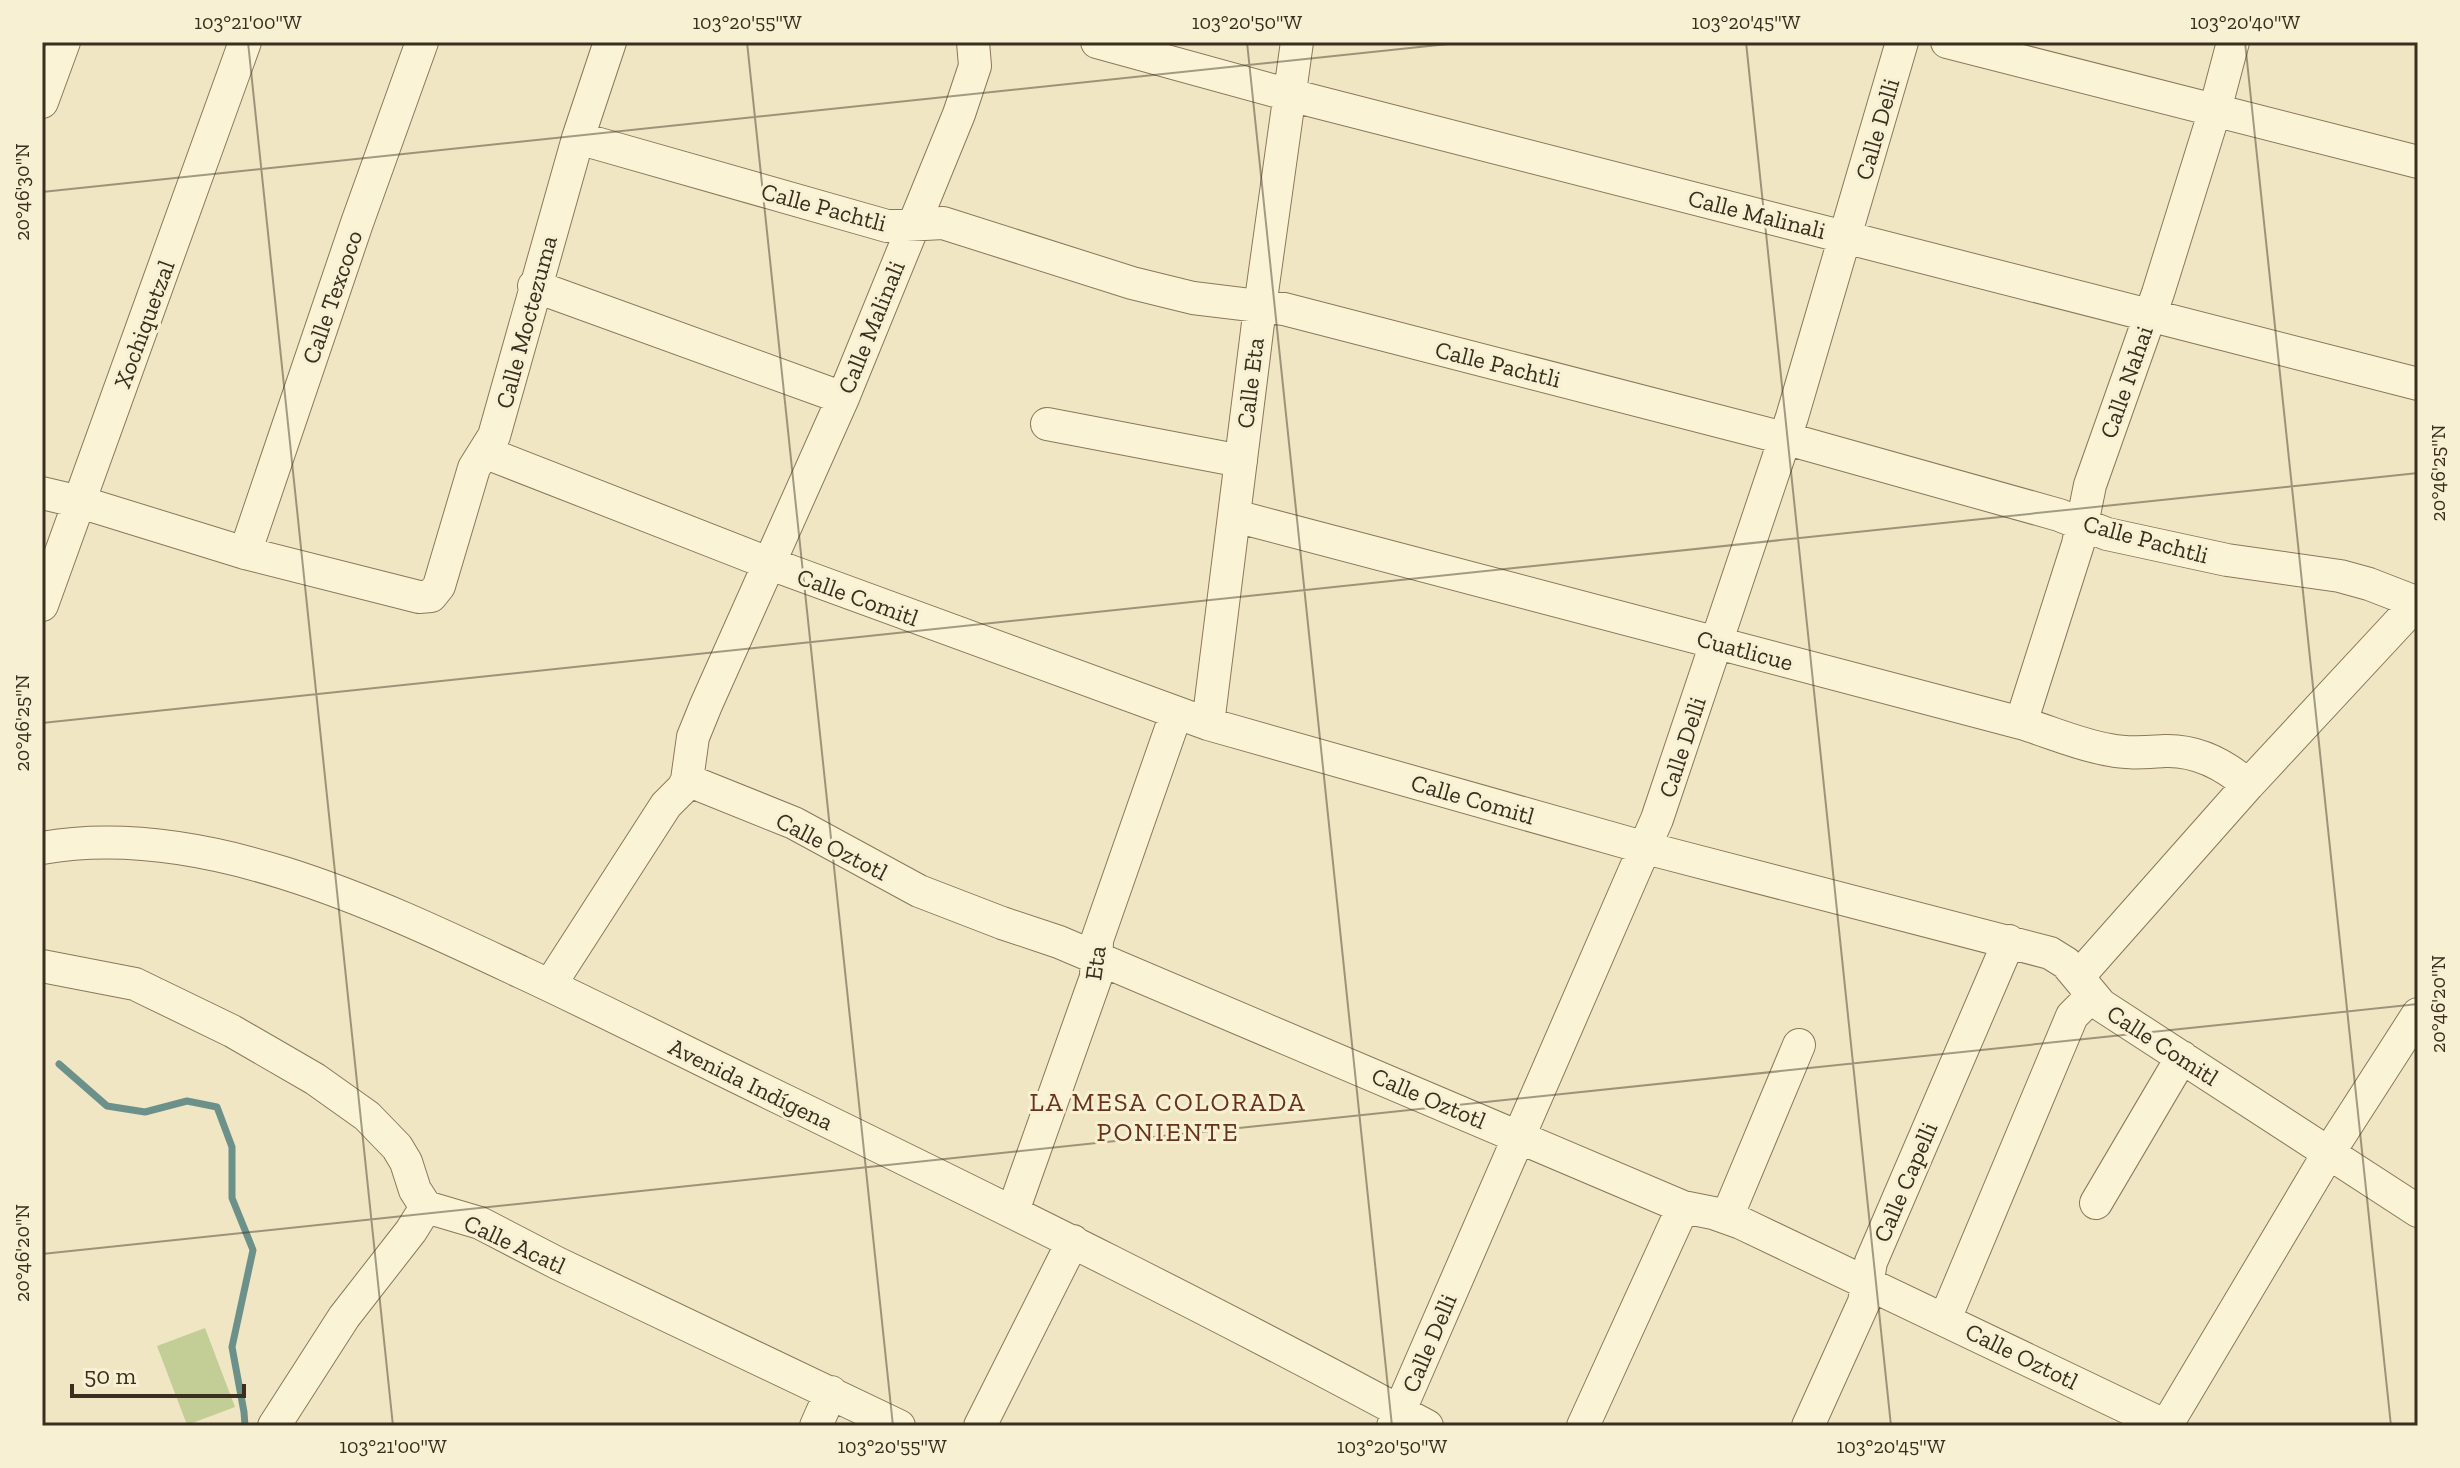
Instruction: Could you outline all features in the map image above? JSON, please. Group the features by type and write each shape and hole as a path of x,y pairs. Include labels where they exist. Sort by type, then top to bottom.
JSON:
{"street":[{"path":"42,102 64,42"},
{"name":"Xochiquetzal","path":"42,605 245,42"},
{"name":"Calle Texcoco","path":"245,553 422,42"},
{"name":"Calle Moctezuma","path":"245,553 419,597 431,596 439,586 474,468 494,436 534,286 610,42"},
{"name":"Calle Malinali","path":"687,780 693,737 843,398 959,114 975,66 973,42"},
{"name":"Calle Malinali","path":"1097,42 1290,95 2418,384"},
{"name":"Calle Eta","path":"1208,724 1297,42"},
{"name":"Calle Delli","path":"1407,1421 1518,1135 1646,848 1784,438 1902,42"},
{"path":"1947,42 2418,162"},
{"name":"Calle Nahai","path":"2021,723 2082,523 2090,485 2150,314 2215,110 2233,42"},
{"name":"Calle Pachtli","path":"578,138 887,226 943,223 1132,283 1193,298 1300,313 1784,438 2059,515 2107,534 2177,550 2340,576 2418,603"},
{"path":"534,286 843,398"},
{"path":"1047,424 1241,461"},
{"name":"Calle Comitl","path":"484,452 768,563 1176,714 1646,848 2009,941 2059,957 2101,1005 2418,1211"},
{"path":"42,493 245,553"},
{"name":"Cuatlicue","path":"1235,516 2021,723 2084,745 2130,753 2167,751 2197,756 2224,766 2248,785"},
{"path":"1945,1319 2085,986 2248,785 2418,603"},
{"name":"Eta","path":"1013,1211 1096,977 1097,940 1176,714"},
{"path":"550,985 658,818 687,780"},
{"name":"Calle Oztotl","path":"687,780 794,823 919,891 1059,942 1683,1207 1727,1217 2166,1426"},
{"name":"Avenida Indígena","path":"42,848 119,842 182,848 221,856 383,909 550,985 1013,1211 1407,1421"},
{"name":"Calle Capelli","path":"1808,1426 1864,1302 1871,1262 2009,941"},
{"path":"42,966 135,984 232,1031 315,1079 367,1116 383,1131 406,1162 415,1190 426,1207 344,1317 274,1426"},
{"path":"2166,1426 2328,1154 2418,1014"},
{"path":"1727,1217 1799,1045"},
{"path":"2096,1203 2182,1057"},
{"name":"Calle Acatl","path":"426,1207 480,1223 557,1263 899,1426"},
{"path":"1583,1426 1683,1207"},
{"path":"980,1426 1073,1241"},
{"path":"816,1426 831,1392"}],"green space":[{"path":"205,1328 235,1407 187,1425 157,1346"}],"waterway":[{"path":"59,1064 107,1106 145,1112 187,1101 217,1107 232,1147 232,1198 253,1250 232,1347 245,1426"}],"district":[{"name":"LA MESA COLORADA PONIENTE","path":"1168,1117"}]}
